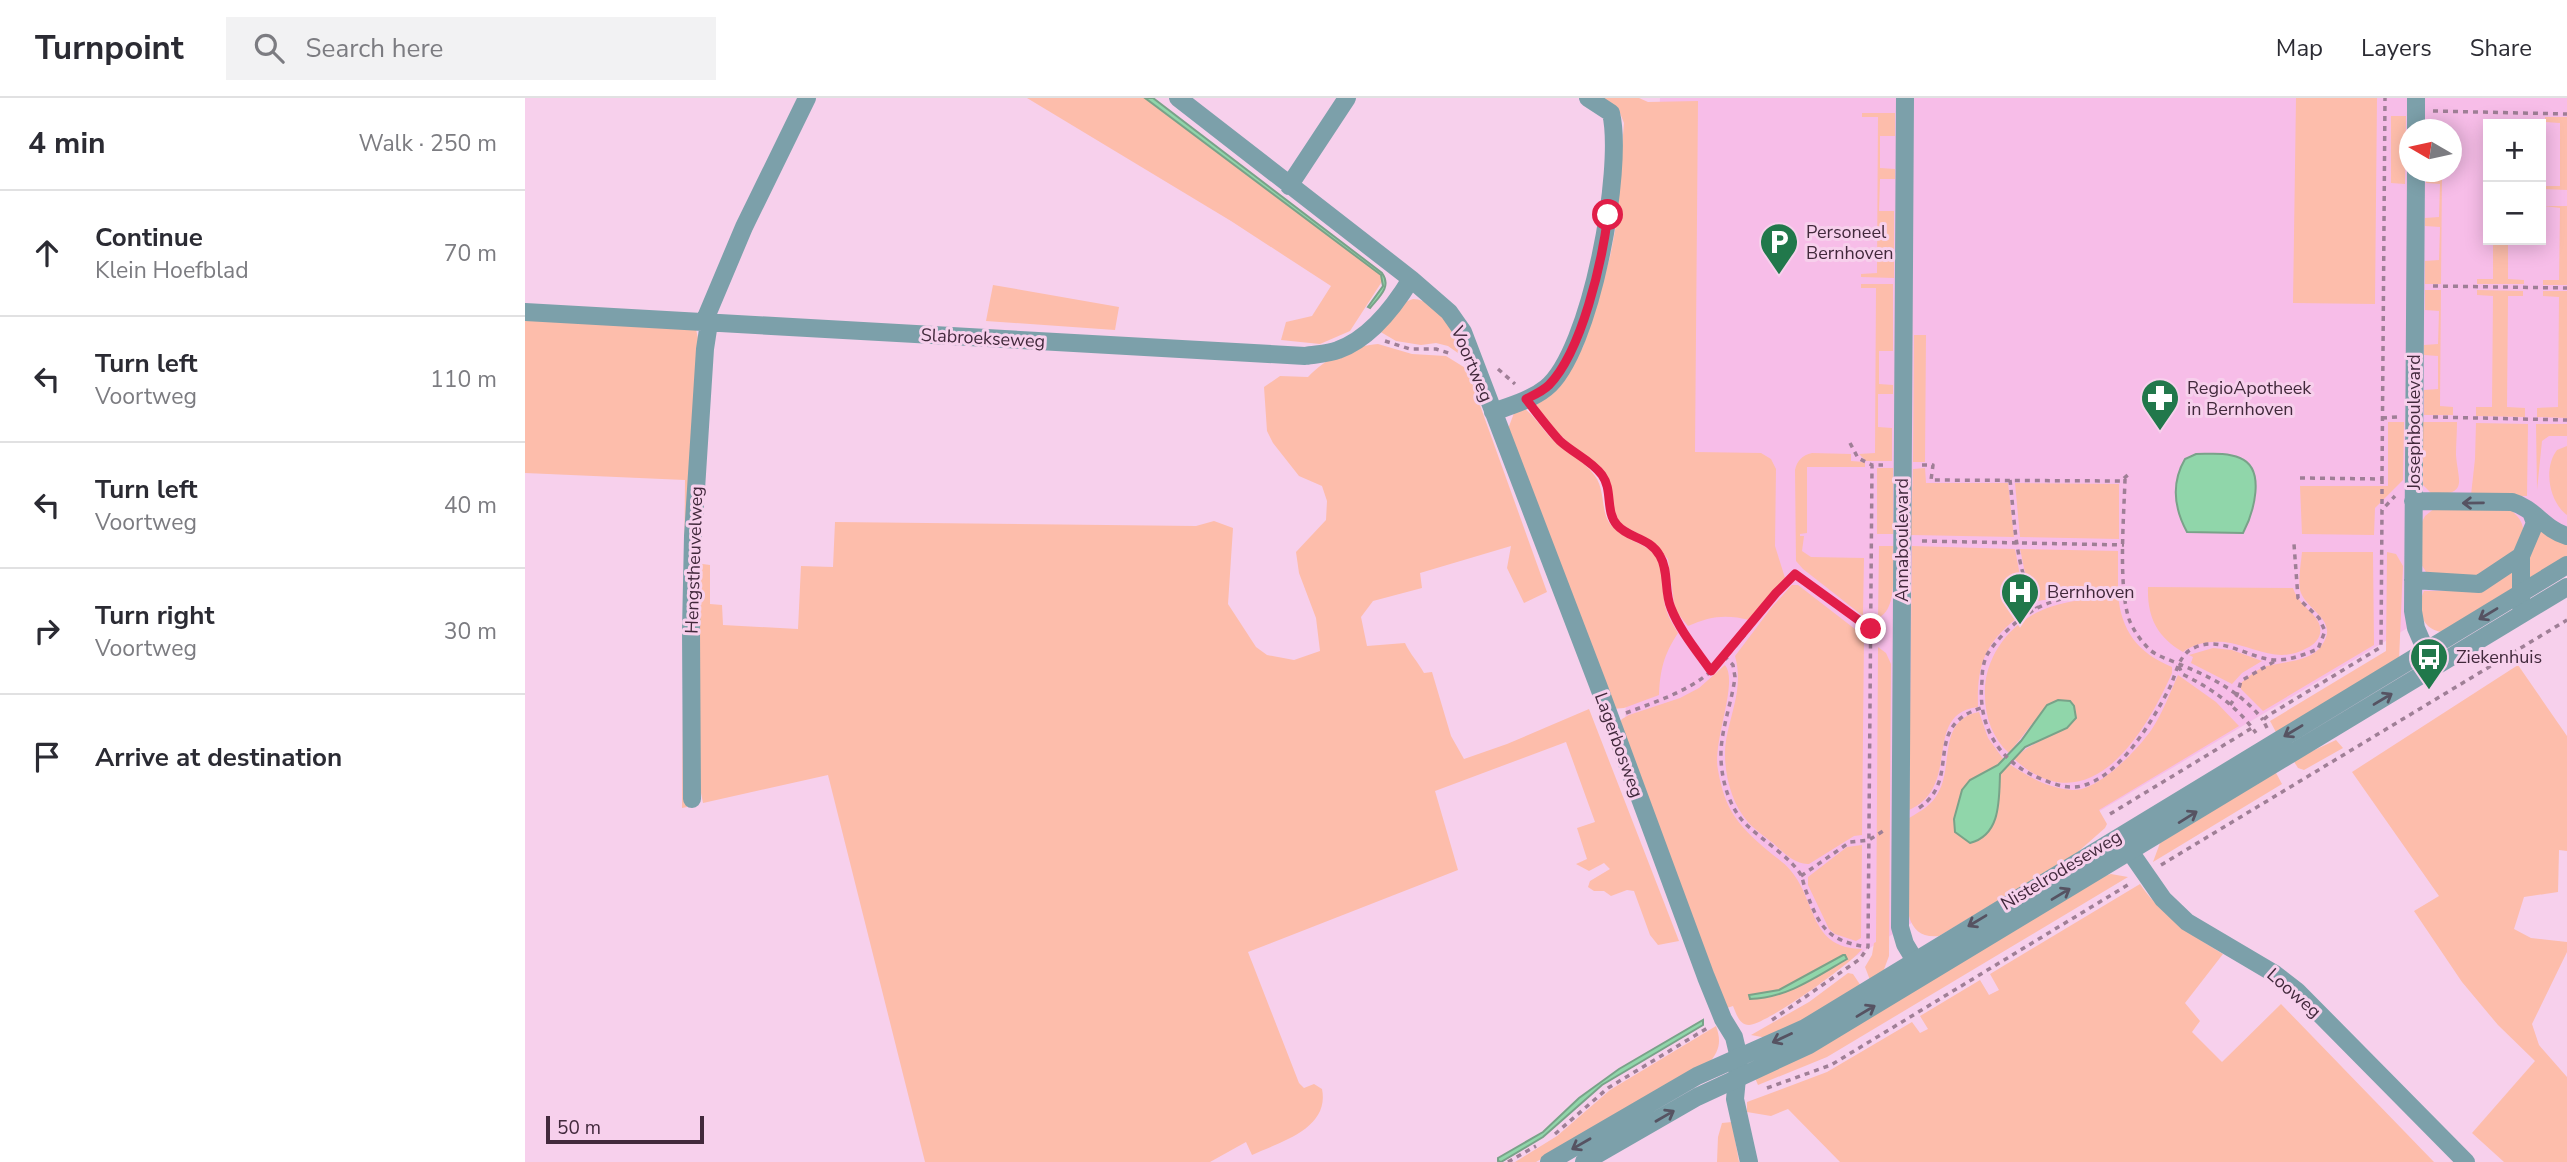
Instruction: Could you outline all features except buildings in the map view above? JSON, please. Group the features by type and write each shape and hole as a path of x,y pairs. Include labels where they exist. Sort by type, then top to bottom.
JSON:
{"street":[{"name":"Hengstheuvelweg","path":"692,799 693,536 706,323 744,227 807,98"},
{"name":"Voortweg","path":"1178,98 1411,279 1449,312 1463,332 1493,412 1546,388 1567,361 1576,342 1604,251 1613,167 1614,125 1611,113 1588,98"},
{"path":"1289,186 1347,98"},
{"name":"Annaboulevard","path":"1905,98 1901,927 1913,960 1925,977"},
{"name":"Josephboulevard","path":"2416,182 2413,611 2416,628 2434,668"},
{"name":"Slabroekseweg","path":"525,312 1305,356 1338,351 1366,335 1400,298 1411,279"},
{"name":"Lagerbosweg","path":"1493,412 1723,1019 1734,1037 1739,1058 1738,1078"},
{"path":"2413,501 2512,502 2531,512 2546,526 2567,536"},
{"path":"2521,617 2521,556 2535,523 2531,512"},
{"path":"2413,580 2479,584 2521,556"},
{"name":"Nistelrodeseweg","path":"1584,1162 1697,1097 1809,1045 2130,853 2272,750 2567,565"},
{"name":"Nistelrodeseweg","path":"1549,1162 1697,1076 1805,1028 2119,835 2272,750 2434,668 2567,587"},
{"name":"Looweg","path":"2119,835 2162,899 2187,922 2275,974 2298,991 2466,1162"},
{"path":"1738,1078 1735,1099 1749,1162"}],"path":[{"path":"2263,720 2381,647 2385,98"},
{"path":"2385,112 2416,104 2567,114"},
{"path":"2383,286 2567,288"},
{"path":"1526,399 1560,440 1602,475 1609,491 1609,509 1617,526 1646,540 1660,556 1669,606 1682,630 1711,671"},
{"path":"2382,418 2414,416 2567,420"},
{"path":"1850,443 1858,458 1872,465 1933,465 1931,480 2121,481 2130,473"},
{"name":"Annaboulevard","path":"1868,947 1872,465"},
{"path":"2382,510 2413,474"},
{"path":"2300,478 2382,479"},
{"path":"2125,479 2124,590 2134,631 2152,652 2198,671 2251,705 2263,720 2272,750 2291,787"},
{"path":"2010,480 2024,579 2037,608"},
{"path":"1871,540 2124,545"},
{"path":"2130,590 2066,598 2037,608 2005,633 1987,656 1982,671 1981,708 1985,723 1995,746 2022,770 2060,786 2084,786 2102,775 2131,750 2143,735 2171,685 2179,664 2191,650 2213,645 2277,660 2289,659 2318,649 2325,631 2319,618 2298,598 2294,544"},
{"path":"1610,719 1660,701 1694,684 1711,671 1795,574 1871,629"},
{"path":"1735,1099 1831,1065 2567,620"},
{"path":"1724,656 1733,666 1735,677 1721,749 1722,773 1734,810 1746,825 1793,865 1801,876 1806,893 1825,932 1846,943 1868,947"},
{"path":"2230,705 2237,695 2241,681 2277,660"},
{"path":"2179,664 2182,674 2210,688 2245,717 2272,750"},
{"path":"1801,876 1850,842 1869,840 1927,803 1937,790 1946,740 1954,722 1968,712 1981,708"},
{"path":"2110,814 2252,727"},
{"path":"1770,1021 1853,964 1868,947"},
{"path":"1550,1138 1608,1088 1723,1019"},
{"path":"1508,1162 1544,1142"}],"shaded area":[{"path":"1027,98 1145,98 1381,275 1383,280 1350,331 1320,344 1281,340 1286,322 1312,316 1331,286 1231,221"},
{"path":"1145,98 1153,98 1382,273 1385,287 1370,308 1368,307 1383,286 1381,275"},
{"path":"1603,98 1639,98 1648,102 1698,101 1695,452 1761,453 1771,459 1776,469 1775,546 1785,578 1750,620 1718,617 1688,626 1675,610 1668,559 1648,539 1621,524 1614,512 1609,480 1558,433 1536,404 1561,385 1583,347 1610,257 1615,231 1624,123 1618,108"},
{"name":"Bernhoven","path":"1660,98 2567,98 2567,533 1757,1015 1625,720"},
{"path":"2296,98 2377,98 2375,304 2293,303"},
{"path":"1862,113 1895,113 1895,136 1880,136 1880,168 1895,169 1895,179 1880,179 1879,211 1894,211 1894,278 1861,277 1861,274 1877,273 1878,117 1862,117"},
{"path":"2391,116 2406,116 2406,119 2399,119 2399,182 2405,184 2391,183"},
{"path":"2567,117 2567,190 2546,189 2546,186 2560,186 2560,123 2546,122 2545,119"},
{"path":"2442,182 2441,284 2425,284 2425,261 2439,260 2440,227 2425,226 2425,218 2439,217 2440,184 2426,183"},
{"path":"2546,206 2567,206 2567,285 2543,285 2543,280 2559,280 2560,208"},
{"path":"2493,245 2508,245 2508,279 2524,280 2524,284 2477,284 2477,279 2493,279"},
{"path":"1861,284 1893,284 1893,351 1879,351 1879,384 1893,385 1893,394 1878,394 1878,427 1892,428 1892,461 1866,461 1859,454 1875,453 1876,288 1861,288"},
{"path":"993,285 1119,307 1115,330 986,321"},
{"path":"2425,290 2441,290 2440,406 2453,407 2453,415 2424,415 2424,390 2438,389 2438,356 2424,355 2424,345 2438,344 2439,311 2425,310"},
{"path":"2477,290 2523,291 2523,296 2508,296 2507,407 2525,408 2525,417 2476,416 2476,407 2492,407 2493,296 2477,295"},
{"path":"2543,291 2567,291 2567,418 2537,417 2537,408 2558,407 2559,297 2543,296"},
{"path":"1413,299 1423,301 1439,312 1452,330 1465,358 1448,346 1396,341 1379,331 1405,302"},
{"path":"525,319 696,329 700,348 687,630 687,807 682,808 685,480 525,473"},
{"path":"1914,335 1926,335 1925,462 1913,462"},
{"path":"1378,344 1412,354 1446,356 1467,369 1547,592 1524,603 1507,568 1511,546 1420,573 1422,588 1373,601 1361,617 1367,646 1405,643 1424,673 1432,672 1451,736 1464,759 1589,709 1679,941 1658,945 1650,935 1634,891 1627,890 1611,896 1604,891 1594,891 1588,887 1590,881 1610,869 1604,863 1589,871 1576,864 1587,859 1577,828 1595,822 1566,742 1435,791 1458,870 1248,952 1299,1083 1304,1088 1314,1084 1322,1089 1322,1103 1318,1114 1301,1132 1252,1155 1246,1142 1210,1162 925,1162 828,775 703,803 699,783 695,563 710,565 710,604 722,605 723,625 798,629 801,566 833,567 835,522 1196,526 1214,521 1233,528 1228,604 1256,647 1267,655 1294,660 1320,651 1316,618 1299,573 1296,552 1326,520 1327,501 1322,486 1299,476 1273,443 1267,431 1264,387 1280,376 1308,377 1340,354"},
{"path":"1525,409 1555,442 1595,476 1601,488 1608,521 1612,526 1650,550 1659,561 1663,572 1666,609 1678,633 1664,663 1659,695 1624,708 1612,709 1508,429 1514,413"},
{"path":"2388,422 2404,422 2403,480 2375,508 2374,535 2302,534 2300,486 2388,486"},
{"path":"2423,422 2457,422 2459,485 2452,492 2432,494 2423,485"},
{"path":"2476,423 2528,424 2527,496 2471,495"},
{"path":"2536,424 2567,424 2567,436 2549,436 2542,441 2537,490"},
{"path":"2567,446 2567,515 2556,502 2549,475 2557,450"},
{"path":"1812,453 1851,454 1851,461 1865,462 1865,467 1807,467 1807,533 1800,534 1804,536 1802,551 1811,557 1864,558 1863,616 1796,561 1795,470 1800,459"},
{"path":"2196,454 2235,456 2248,464 2253,472 2254,504 2243,533 2187,532 2179,514 2176,486 2185,459"},
{"path":"1877,468 1893,468 1893,534 1877,534"},
{"path":"1925,468 1926,483 2008,483 2014,537 1911,535 1913,469"},
{"path":"2015,483 2119,484 2119,539 2020,537"},
{"path":"2435,508 2512,511 2523,528 2520,549 2476,579 2428,575 2421,564 2422,522"},
{"path":"2540,530 2567,541 2567,559 2526,584 2525,563"},
{"path":"1879,546 1893,546 1893,575 1889,606 1878,618"},
{"path":"1912,546 2015,549 2021,581 2030,604 2025,612 1993,641 1980,671 1978,707 1961,712 1951,723 1945,736 1935,785 1925,799 1909,810"},
{"path":"2020,549 2118,551 2118,587 2038,601 2028,583"},
{"path":"2302,552 2373,552 2374,645 2263,711 2241,689 2240,684 2263,667 2311,655 2322,645 2326,636 2324,622 2300,590"},
{"path":"2387,552 2396,554 2403,566 2399,661 2277,734 2270,721 2386,651"},
{"path":"2513,571 2514,591 2443,632 2425,623 2421,611 2424,591 2476,591"},
{"path":"1792,585 1798,585 1864,636 1862,835 1854,836 1809,864 1789,857 1748,822 1731,793 1725,757 1738,686 1735,656"},
{"path":"2148,587 2293,588 2316,618 2320,634 2310,646 2286,655 2266,653 2224,642 2208,642 2183,652 2166,640 2155,625 2149,608"},
{"path":"2118,594 2123,619 2133,639 2150,655 2172,667 2172,673 2146,722 2111,765 2090,778 2066,783 2041,777 2014,759 2076,718 2032,724 2009,753 1994,734 1987,712 1985,696 1989,667 2012,630 2036,613 2067,603"},
{"path":"1878,647 1886,653 1891,664 1889,956 1883,972 1870,980 1865,967 1876,942"},
{"path":"2213,648 2232,650 2262,661 2242,673 2232,684 2191,663 2193,657 2189,655"},
{"path":"1725,665 1729,685 1717,758 1724,796 1740,824 1791,871 1823,932 1832,941 1845,947 1862,949 1808,992 1773,1015 1749,1025 1740,1021 1733,1006 1727,1008 1618,725 1629,715 1680,698 1699,688"},
{"path":"2518,665 2567,736 2567,851 2559,850 2558,892 2524,897 2514,929 2531,938 2567,942 2567,952 2532,1024 2539,1045 2567,1077 2567,1162 2504,1162 2472,1133 2535,1061 2498,1025 2462,982 2414,911 2439,896 2352,772"},
{"path":"2178,675 2216,702 2239,726 2099,810 2107,824 2105,828 2071,858 1939,936 1924,935 1913,926 1909,916 1909,818 1936,797 1943,782 1949,745 1957,724 1979,712 1988,738 2004,760 1962,790 1954,819 2009,764 2039,782 2064,789 2073,790 2094,784 2128,757 2152,729"},
{"path":"2058,700 2070,701 2074,706 2076,718 2067,728 2025,747 2000,774 1998,805 1993,825 1980,839 1970,843 1955,832 1954,819 1962,790 1970,780 1998,765 2021,741 2047,705"},
{"path":"2336,740 2343,748 2304,770 2298,768 2293,760"},
{"path":"2275,771 2282,784 2153,862 2160,843"},
{"path":"1862,845 1861,938 1856,941 1835,934 1829,929 1808,885 1808,877 1847,847"},
{"path":"2111,874 2128,877 1827,1057 1758,1085 1755,1078 2101,877"},
{"path":"2140,884 2167,915 2223,954 2185,1003 2200,1021 2192,1032 2222,1062 2281,1004 2434,1162 1840,1162 1788,1109 1771,1116 1747,1112 1747,1102 1827,1072 1912,1022 1920,1033 1928,1029 1920,1016 1980,980 1989,995 1999,990 1990,974"},
{"path":"1843,955 1847,959 1789,991 1750,999 1749,995 1779,990"},
{"path":"1848,973 1853,974 1861,986 1781,1034 1767,1038 1751,1035 1809,1002"},
{"path":"1703,1020 1703,1025 1602,1085 1543,1137 1501,1162 1498,1161 1498,1158 1543,1132 1579,1098 1619,1069"},
{"path":"1716,1026 1718,1046 1708,1064 1536,1162 1515,1162 1557,1136 1610,1090"},
{"path":"1732,1122 1739,1162 1717,1162 1718,1137 1722,1123"}],"place":[{"name":"Personeel Bernhoven","path":"1779,276"},
{"name":"RegioApotheek in Bernhoven","path":"2160,432"},
{"name":"Bernhoven","path":"2020,626"},
{"name":"Ziekenhuis","path":"2429,691"}],"route":[{"path":"1608,215 1604,251 1576,342 1567,361 1546,388 1526,399 1560,440 1602,475 1609,491 1609,509 1617,526 1646,540 1660,556 1669,606 1682,630 1711,671 1795,574 1871,629"}]}
